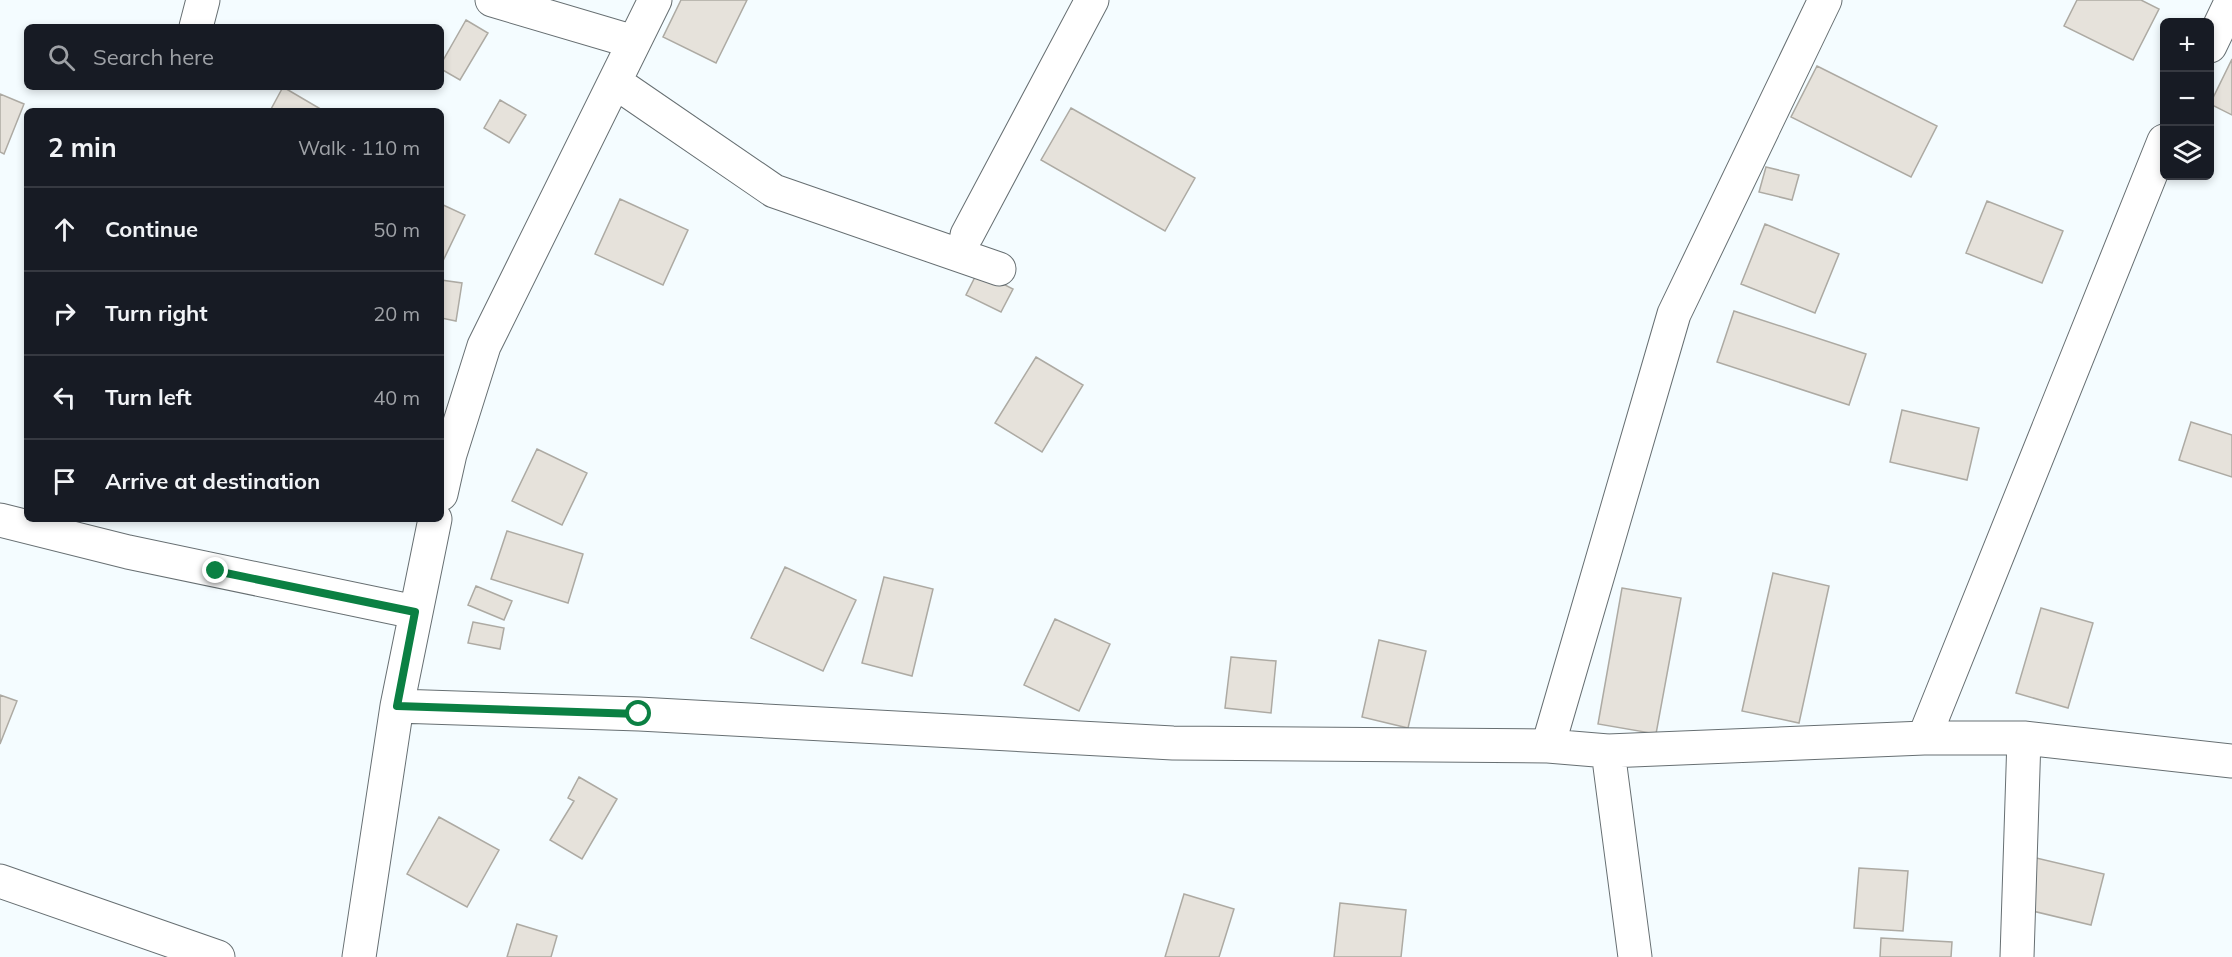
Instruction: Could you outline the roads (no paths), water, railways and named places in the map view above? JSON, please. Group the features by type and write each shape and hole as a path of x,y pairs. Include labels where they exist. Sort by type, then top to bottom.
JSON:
{"street":[{"path":"197,24 203,0"},
{"path":"492,0 634,42"},
{"path":"444,481 450,454 484,346 655,0"},
{"path":"967,235 1092,0"},
{"path":"1548,746 1674,314 1825,0"},
{"path":"2214,38 2232,0"},
{"path":"615,82 774,191 999,269"},
{"path":"1924,738 2160,151"},
{"path":"0,520 128,552 415,612"},
{"path":"359,957 397,706 434,522"},
{"path":"397,706 639,714 1173,743 1548,746 1608,751 1924,738 2024,738 2232,761"},
{"path":"2017,957 2024,738"},
{"path":"1608,751 1635,957"},
{"path":"0,881 218,957"}]}
